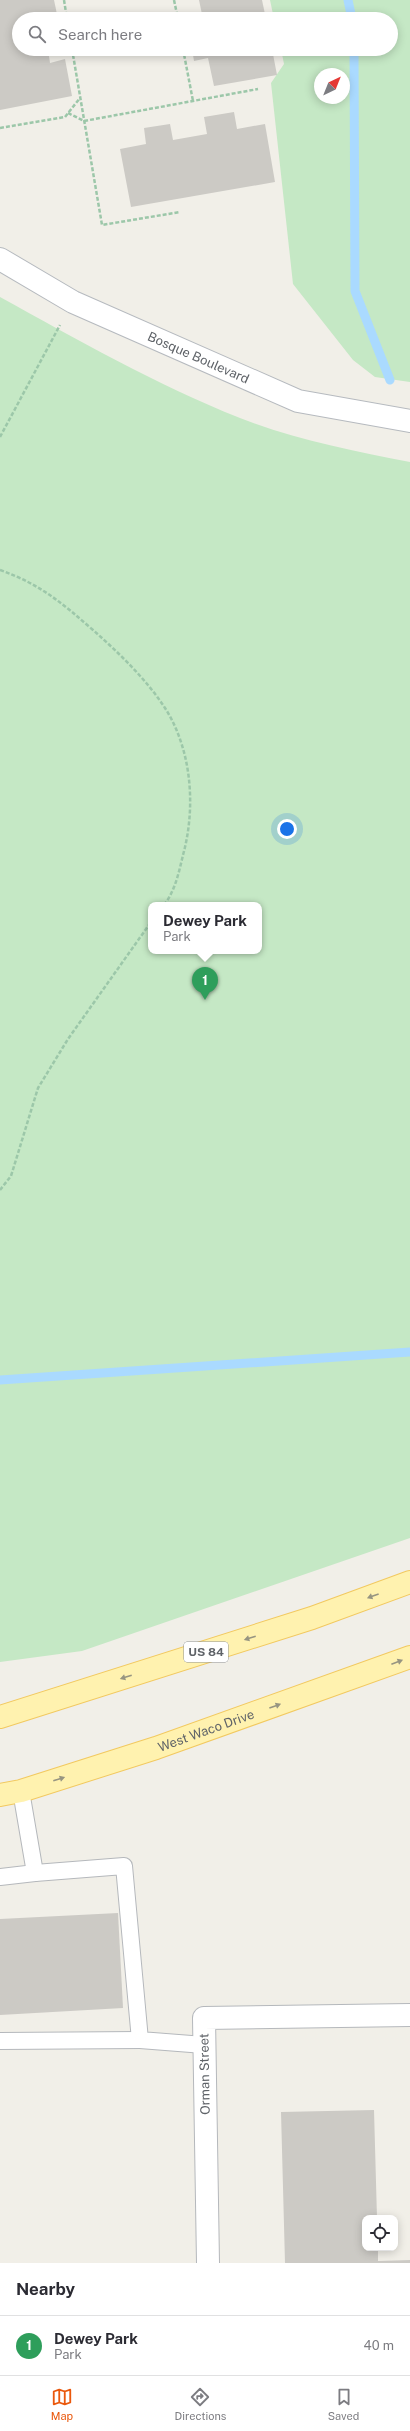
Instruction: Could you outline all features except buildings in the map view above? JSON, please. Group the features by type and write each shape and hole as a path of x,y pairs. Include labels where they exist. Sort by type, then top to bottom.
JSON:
{"main road":[{"name":"US 84","path":"0,1717 312,1618 410,1582"},
{"name":"West Waco Drive","path":"0,1795 22,1791 156,1748 410,1657"}],"street":[{"name":"Bosque Boulevard","path":"0,259 73,302 298,401 410,421"},
{"name":"Orman Street","path":"208,2263 204,2018 410,2015"}],"lane":[{"path":"22,1791 35,1873"},
{"path":"0,1877 124,1866 140,2040"},
{"path":"0,2041 140,2040 204,2045"}],"path":[{"path":"64,0 66,12"},
{"path":"174,0 177,12"},
{"path":"73,56 102,225 180,212"},
{"path":"184,56 193,101"},
{"path":"68,113 84,121 258,89"},
{"path":"0,128 65,117 80,98"},
{"path":"0,437 73,302"},
{"path":"0,570 31,582 59,601 108,643 140,676 165,707 174,724 187,766 191,791 190,816 188,840 179,872 170,897 166,902"},
{"path":"0,1190 11,1176 22,1134 41,1081 68,1039 148,926"}],"green space":[{"path":"270,0 410,0 410,382 375,377 353,360 293,284 271,83 284,64 282,56 398,56 398,12 273,12"},
{"path":"0,297 148,377 240,418 302,438 345,449 410,462 410,1538 82,1651 0,1662"}],"waterway":[{"path":"348,0 351,12"},
{"path":"354,56 355,291 390,380"},
{"path":"0,1380 410,1352"}],"place":[{"name":"Dewey Park","path":"205,1000"}]}
